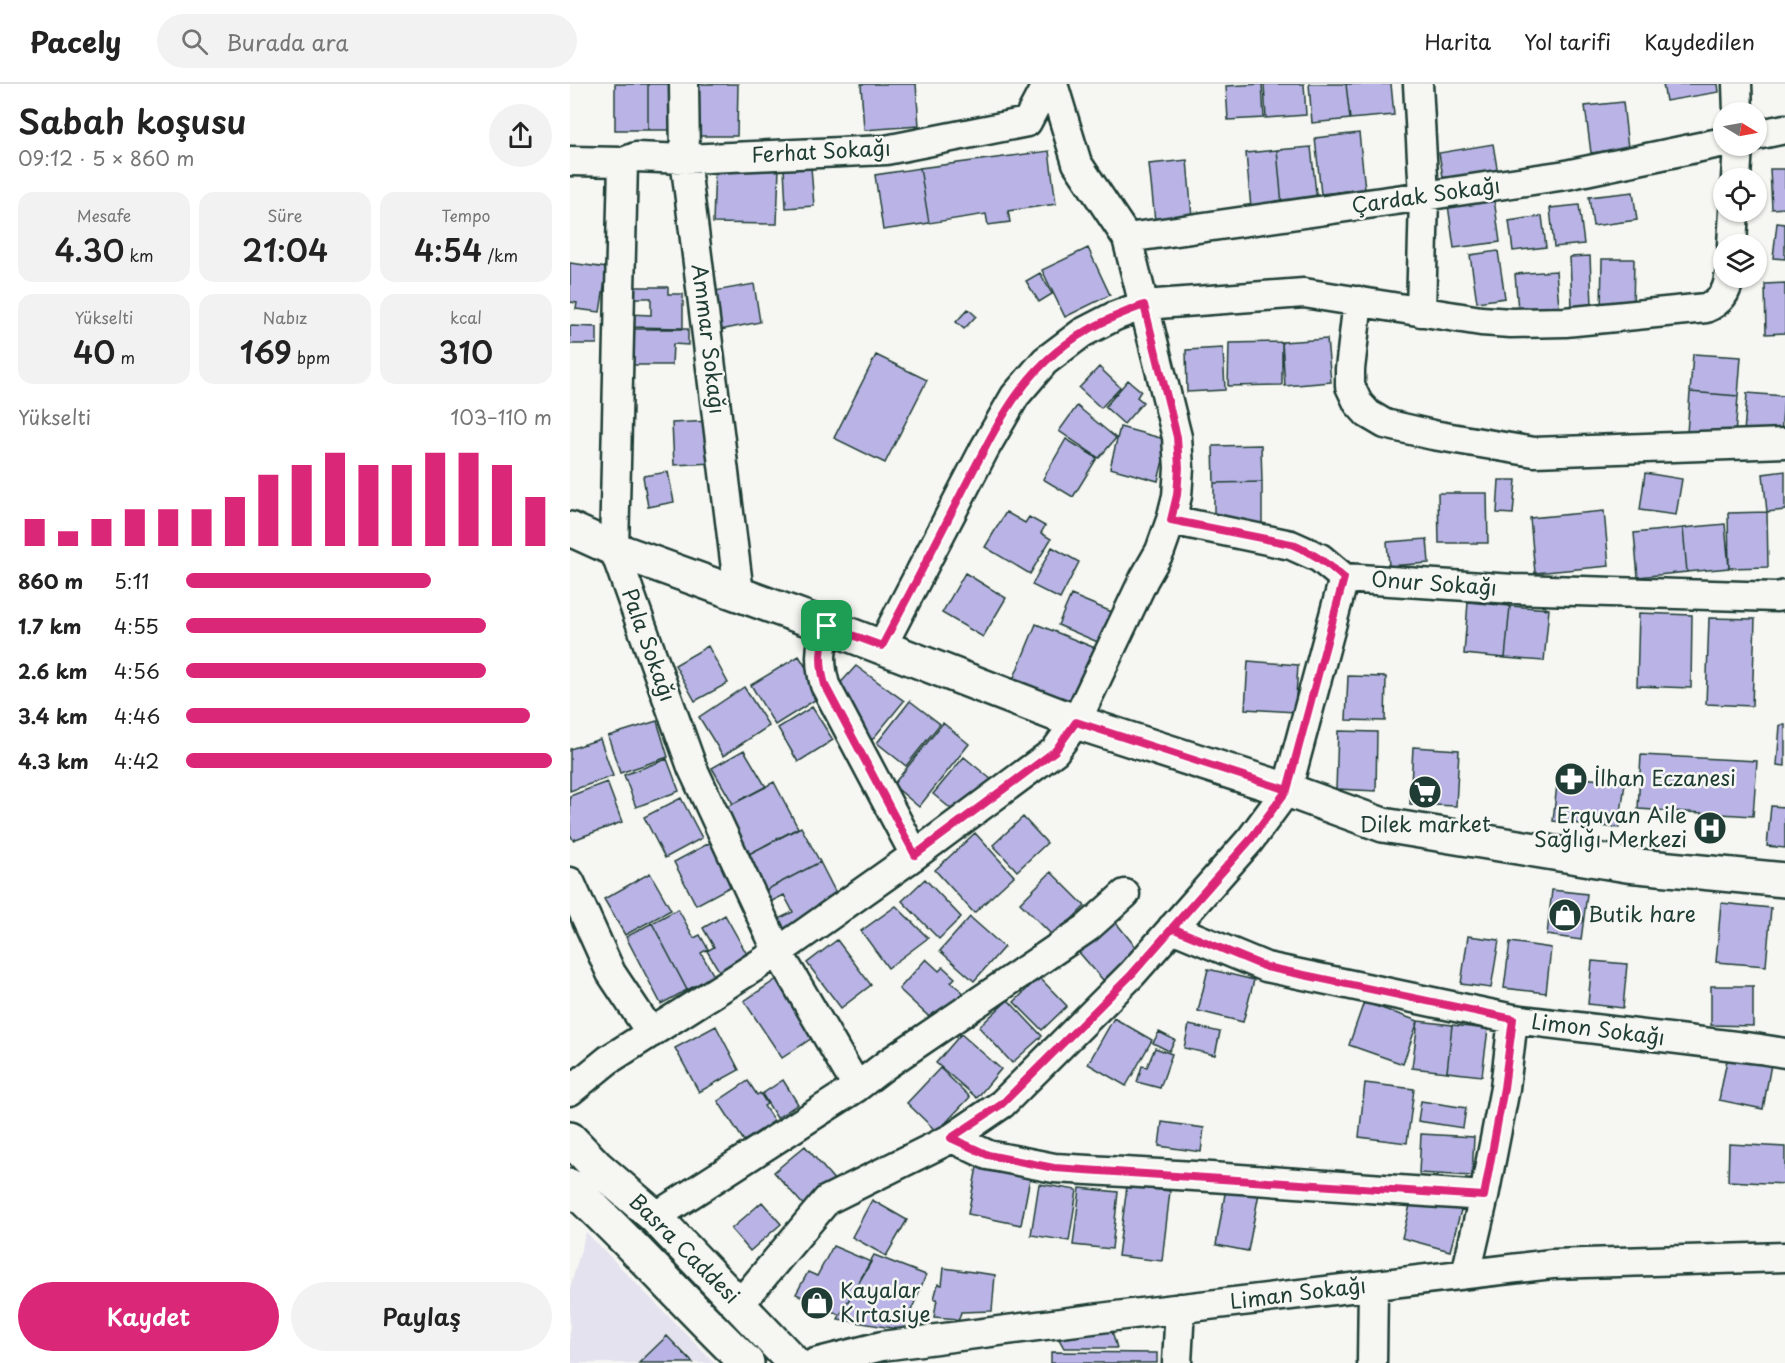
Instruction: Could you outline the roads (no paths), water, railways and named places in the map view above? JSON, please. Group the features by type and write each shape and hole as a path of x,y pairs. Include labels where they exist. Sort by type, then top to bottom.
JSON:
{"street":[{"name":"Ammar Sokağı","path":"684,84 685,159 740,594"},
{"name":"Ferhat Sokağı","path":"570,161 623,162 636,157 685,159 886,150 1027,122 1047,84"},
{"path":"570,1091 608,1060 778,952 915,855 1055,751 1076,722 1144,579 1160,551 1177,495 1179,468 1177,437 1127,238 1077,163 1053,84"},
{"path":"1418,84 1424,196 1421,312"},
{"path":"1737,84 1738,102"},
{"path":"1767,133 1785,129"},
{"name":"Çardak Sokağı","path":"1127,238 1566,175 1713,144"},
{"name":"Pala Sokağı","path":"623,162 614,549 692,767 778,952 857,1087"},
{"path":"882,646 985,448 1015,396 1045,361 1082,333 1115,315 1144,305 1304,293 1481,321 1540,324 1706,308 1720,300 1727,288"},
{"path":"1358,301 1350,386 1358,403 1368,414 1385,424 1433,435 1534,452 1785,443"},
{"path":"1171,520 1291,544 1320,558 1344,578"},
{"path":"570,529 614,549 882,646 1076,722 1287,790 1383,825 1627,865 1785,880"},
{"name":"Onur Sokağı","path":"739,1305 827,1200 951,1138 1002,1104 1132,974 1250,840 1287,790 1344,578 1513,589 1777,597 1785,595"},
{"path":"827,626 820,658 825,685 915,855"},
{"path":"570,882 611,973 651,1034"},
{"path":"655,1217 857,1087 886,1064 1087,928 1125,894"},
{"name":"Limon Sokağı","path":"1172,928 1266,967 1513,1019 1785,1053"},
{"path":"1466,1274 1484,1196 1504,1088 1513,1019"},
{"path":"951,1138 988,1155 1054,1168 1484,1196"},
{"name":"Basra Caddesi","path":"570,1139 596,1166 655,1217 794,1363"},
{"path":"571,1194 596,1166"},
{"name":"Basra Caddesi","path":"571,1194 627,1239 747,1363"},
{"name":"Liman Sokağı","path":"815,1363 882,1346 1552,1264 1785,1254"},
{"path":"1372,1363 1373,1285"},
{"path":"1177,1363 1180,1308"}],"place":[{"name":"İlhan Eczanesi","path":"1571,779"},
{"name":"Dilek market","path":"1425,792"},
{"name":"Erguvan Aile Sağlığı Merkezi","path":"1710,828"},
{"name":"Butik hare","path":"1565,915"},
{"name":"Kayalar Kırtasiye","path":"817,1303"}]}
